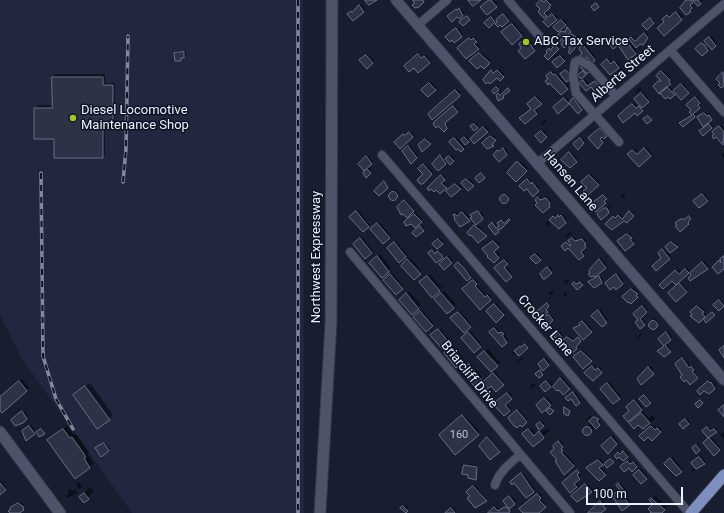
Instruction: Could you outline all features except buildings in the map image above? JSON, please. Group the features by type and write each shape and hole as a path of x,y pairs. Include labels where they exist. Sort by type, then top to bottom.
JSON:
{"main road":[{"name":"Northwest Expressway","path":"320,513 331,323 332,0"},
{"path":"0,432 60,513"},
{"path":"690,513 724,475"}],"street":[{"name":"Hansen Lane","path":"396,0 724,380"},
{"path":"418,25 447,0"},
{"path":"508,0 540,37"},
{"name":"Alberta Street","path":"538,163 724,4"},
{"path":"670,50 724,112"},
{"path":"616,96 589,64 579,60 575,62 573,75 576,93 620,142"},
{"name":"Crocker Lane","path":"382,155 690,513"},
{"name":"Briarcliff Drive","path":"350,252 570,513"},
{"path":"494,485 503,470 520,455"}],"shaded area":[{"path":"0,0 303,0 304,513 132,513 22,359 0,315"}],"railway":[{"path":"298,0 298,513"},
{"path":"123,182 126,149 128,36"},
{"path":"41,173 43,356 56,399 73,429"}],"place":[{"name":"ABC Tax Service","path":"526,42"},
{"name":"Diesel Locomotive Maintenance Shop","path":"73,118"}]}
